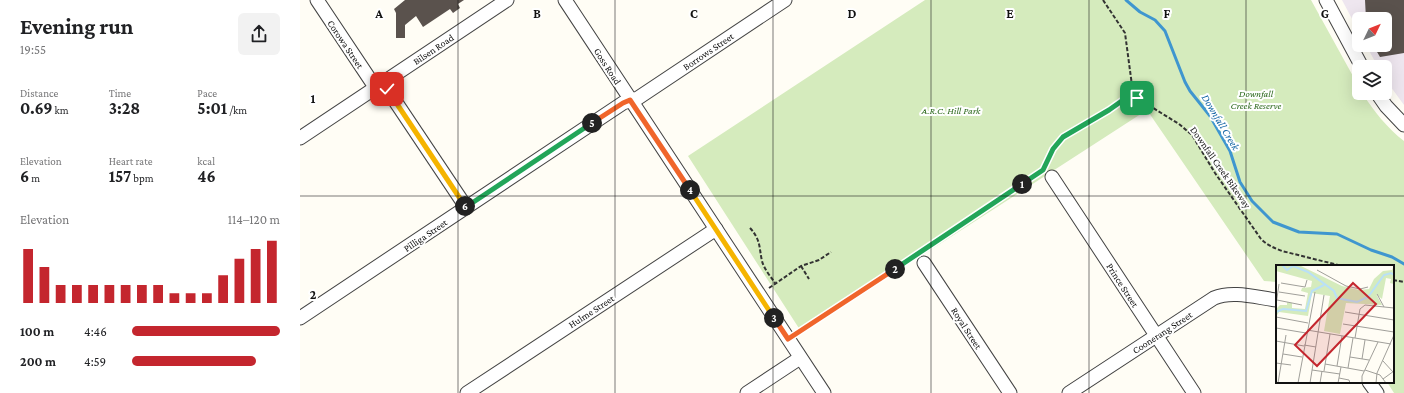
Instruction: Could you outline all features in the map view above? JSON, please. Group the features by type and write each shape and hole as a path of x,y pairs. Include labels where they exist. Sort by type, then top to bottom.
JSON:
{"street":[{"name":"Corowa Street","path":"317,0 466,207"},
{"name":"Bilsen Road","path":"300,138 507,0"},
{"name":"Goss Road","path":"565,0 824,393"},
{"name":"Borrows Street","path":"630,100 642,95 785,0"},
{"path":"1326,0 1358,60"},
{"name":"Pilliga Street","path":"300,318 623,103 630,100"},
{"path":"1381,100 1404,125"},
{"name":"Prince Street","path":"1052,177 1194,393"},
{"name":"Hulme Street","path":"467,393 716,229"},
{"name":"Royal Street","path":"924,262 1010,393"},
{"name":"Coonerang Street","path":"1069,393 1208,301 1220,295 1235,295 1276,300"},
{"path":"747,393 800,358"},
{"path":"1370,383 1377,393"}],"path":[{"path":"788,339 1043,170 1053,149 1063,137 1109,110 1133,93 1125,33 1103,0"},
{"name":"Downfall Creek Bikeway","path":"1133,93 1137,98 1179,124 1192,135 1215,173 1265,243 1282,251 1338,265"},
{"path":"750,228 757,237 760,245 764,266 775,283"},
{"path":"773,294 769,288 775,283 801,266 819,260 831,252"},
{"path":"801,266 809,279"},
{"path":"1394,280 1404,282"}],"shaded area":[{"path":"1342,0 1404,0 1404,105 1392,89 1392,60 1374,60 1370,52 1392,52 1392,12 1352,12 1352,19"}],"green space":[{"path":"925,0 1311,0 1352,74 1352,100 1367,100 1381,119 1404,141 1404,393 1394,393 1388,383 1394,383 1394,265 1276,265 1276,282 1264,281 1147,110 802,333 688,156"}],"building":[{"path":"405,0 464,0 458,4 460,8 453,13 450,9 423,27 416,16 405,25 405,38 396,38 396,13 394,9"},
{"path":"1365,0 1404,0 1404,53 1380,57 1377,52 1392,52 1392,12 1366,12"}],"waterway":[{"name":"Downfall Creek","path":"1126,0 1140,12 1155,20 1165,31 1185,82 1190,91 1210,116 1230,151 1240,182 1252,201 1273,222 1299,232 1337,234 1371,250 1392,257 1404,264"}],"route":[{"path":"387,89 466,207 623,103 630,100 788,339 919,254 1043,170 1053,149 1063,137 1109,110 1133,93 1137,98"}],"park label":[{"name":"Downfall Creek Reserve","path":"1256,98"},
{"name":"A.R.C. Hill Park","path":"951,110"}]}
